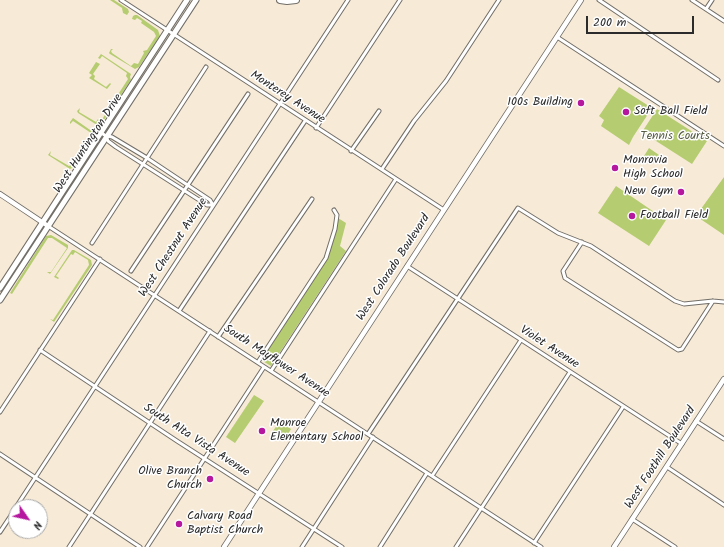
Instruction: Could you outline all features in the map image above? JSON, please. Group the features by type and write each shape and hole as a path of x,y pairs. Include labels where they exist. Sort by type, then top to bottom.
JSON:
{"highway":[{"path":"280,0 296,0"}],"main road":[{"name":"West Huntington Drive","path":"0,288 187,0"},
{"name":"West Huntington Drive","path":"0,300 196,0"},
{"path":"0,294 7,283 6,279"}],"street":[{"name":"Monterey Avenue","path":"121,0 351,151 382,169 444,210"},
{"name":"West Chestnut Avenue","path":"21,499 348,0"},
{"path":"316,128 400,0"},
{"path":"382,169 414,121 446,80 499,0"},
{"name":"West Colorado Boulevard","path":"224,547 581,0"},
{"path":"598,0 718,80"},
{"path":"692,0 724,21"},
{"path":"706,9 712,0"},
{"path":"557,37 724,146"},
{"path":"92,243 206,67"},
{"path":"131,271 248,94"},
{"path":"351,151 379,111"},
{"path":"179,311 305,121"},
{"path":"100,132 106,136 112,137 147,158 210,200 213,205"},
{"path":"106,136 108,141 143,165 207,205 213,205"},
{"path":"272,371 396,179"},
{"name":"South Mayflower Avenue","path":"0,194 540,547"},
{"path":"218,337 312,199"},
{"path":"368,434 518,208 558,232 582,242 674,301 684,304 724,302"},
{"path":"258,362 326,258 335,230 337,215 334,210"},
{"path":"582,242 563,271 565,278 678,350 682,349 713,302"},
{"path":"0,412 100,259"},
{"name":"Violet Avenue","path":"407,266 682,444"},
{"path":"69,547 210,331"},
{"path":"432,476 521,340"},
{"name":"South Alta Vista Avenue","path":"40,350 342,547"},
{"path":"147,547 264,366"},
{"path":"456,547 570,372"},
{"name":"West Foothill Boulevard","path":"614,547 724,379"},
{"path":"535,545 623,407"},
{"path":"696,421 724,439"},
{"path":"302,547 373,437"},
{"path":"0,454 140,547"},
{"path":"667,467 724,505"},
{"path":"380,547 427,473"},
{"path":"632,519 675,547"},
{"name":"West Chestnut Avenue","path":"0,532 8,520"}],"green space":[{"path":"110,0 114,0 128,9 129,12 127,15 123,13 122,8"},
{"path":"135,15 158,30 160,36 139,67 135,69 109,53 111,49 113,49 111,51 112,53 131,66 134,63 138,64 144,53 143,51 147,50 156,36 154,32 141,23 142,21 137,18 135,20 132,19"},
{"path":"101,54 131,74 131,80 102,123 99,122 97,125 77,111 80,108 79,112 96,122 98,119 101,121 128,79 126,76 127,73 102,56 100,59 98,58"},
{"path":"96,62 100,64 93,74 95,76 94,79 106,87 110,83 111,84 107,89 89,78 92,75 89,73"},
{"name":"Soft Ball Field","path":"619,87 652,108 629,145 601,126 604,120 599,116"},
{"name":"Tennis Courts","path":"657,109 707,141 692,164 642,132"},
{"path":"73,118 93,132 92,139 74,167 70,169 48,155 51,151 50,155 69,166 73,164 90,138 91,133 73,121 70,124"},
{"path":"649,148 659,155 654,163 644,156"},
{"path":"724,177 724,235 699,218 698,213"},
{"name":"Football Field","path":"616,186 666,220 649,246 598,213"},
{"path":"338,218 346,223 340,246 346,251 271,366 261,360 321,267 330,249"},
{"path":"51,235 68,245 68,248 50,274 47,272 51,272 67,248 52,238 48,238 12,294 10,293 46,236"},
{"path":"72,250 91,260 92,265 54,322 50,319 53,320 89,265 88,260 75,252 73,255 71,254 56,276 59,278 54,277"},
{"path":"254,395 264,401 235,443 226,437"},
{"path":"280,421 291,429 285,439 273,431"}],"place":[{"name":"100s Building","path":"581,103"},
{"name":"Soft Ball Field","path":"626,112"},
{"name":"Monrovia High School","path":"615,168"},
{"name":"New Gym","path":"681,192"},
{"name":"Football Field","path":"632,216"},
{"name":"Monroe Elementary School","path":"262,431"},
{"name":"Olive Branch Church","path":"210,479"},
{"name":"Calvary Road Baptist Church","path":"179,524"}]}
